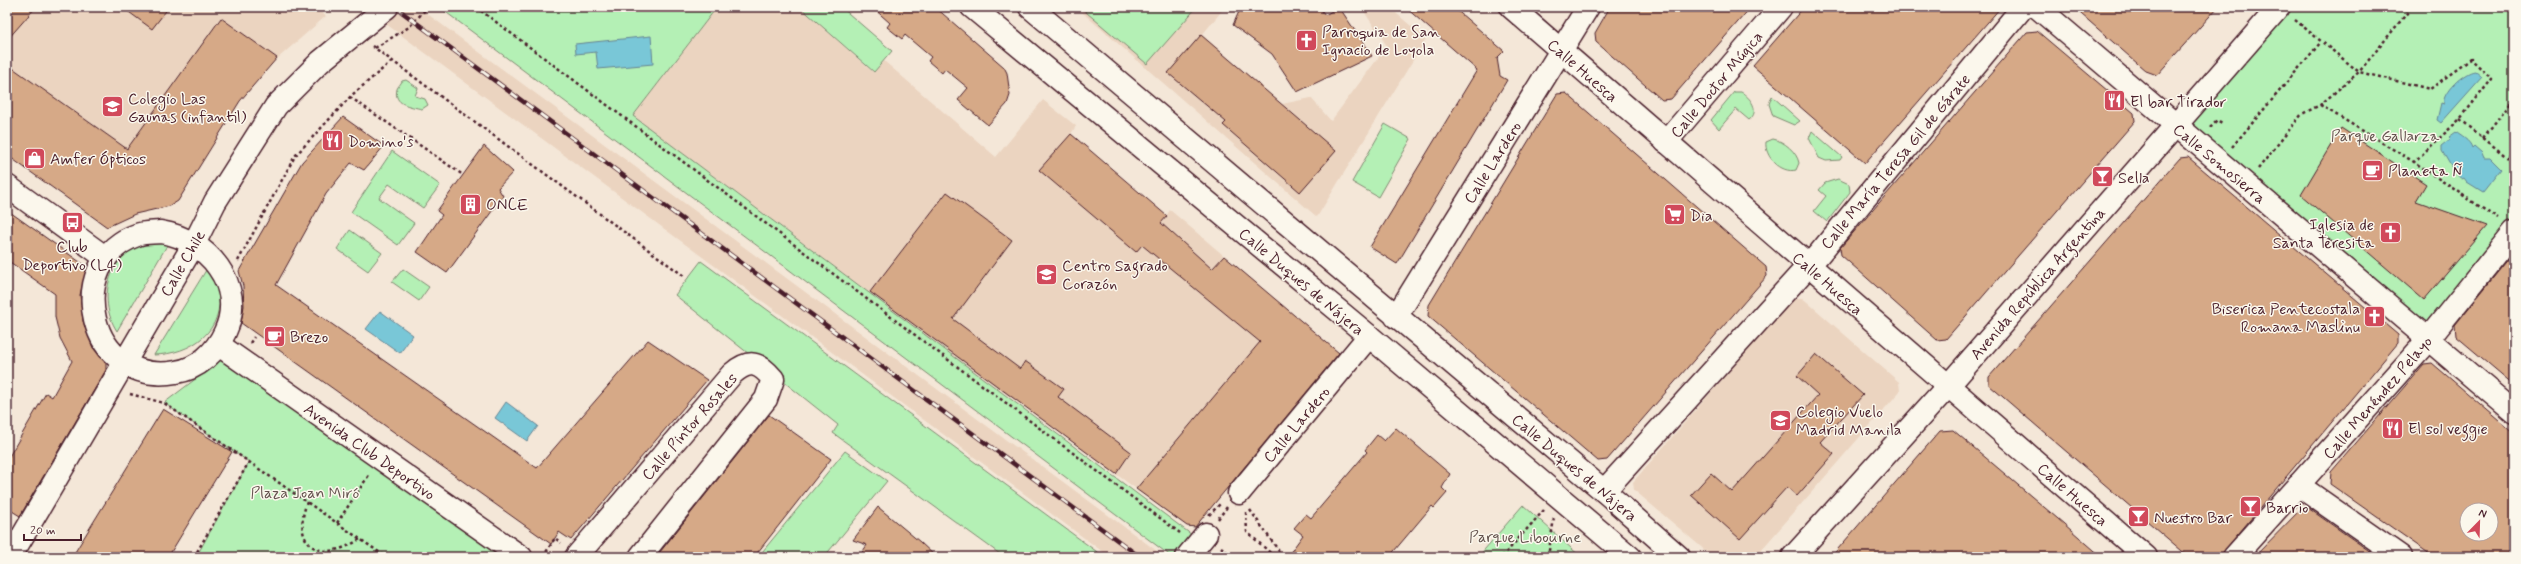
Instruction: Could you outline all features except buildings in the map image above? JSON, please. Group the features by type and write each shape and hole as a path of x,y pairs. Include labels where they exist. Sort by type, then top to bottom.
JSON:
{"street":[{"name":"Calle Chile","path":"12,554 122,363 194,244 216,202 276,106 320,62 387,7"},
{"name":"Calle Duques de Nájera","path":"972,7 1369,336 1630,557"},
{"name":"Calle Duques de Nájera","path":"1030,7 1604,491 1679,557"},
{"name":"Calle Huesca","path":"1511,7 1808,266 2146,557"},
{"name":"Calle Lardero","path":"1396,317 1588,7"},
{"name":"Calle Doctor Múgica","path":"1666,142 1780,7"},
{"name":"Calle María Teresa Gil de Gárate","path":"1604,491 1808,266 2023,7"},
{"name":"Calle Somosierra","path":"2036,7 2514,412"},
{"name":"Avenida República Argentina","path":"1793,557 1948,386 2175,125 2284,11"},
{"path":"7,186 106,258"},
{"name":"Calle Menéndez Pelayo","path":"2234,557 2428,338 2508,227"},
{"path":"161,232 177,234 194,244 215,260 227,281 231,299 230,323 219,345 188,370 160,375 137,370 122,363 97,332 93,316 93,292 98,272 106,258 124,242 137,235 161,232"},
{"name":"Calle Lardero","path":"1230,498 1369,336"},
{"name":"Avenida Club Deportivo","path":"219,345 521,557"},
{"name":"Calle Pintor Rosales","path":"576,557 732,374 747,364 753,364 766,369 773,379 766,399 640,557"},
{"path":"2298,486 2401,557"}],"path":[{"path":"374,48 409,28 428,7"},
{"path":"476,7 1196,536 1230,498 1284,557"},
{"path":"2257,169 2302,114 2320,105 2359,72 2412,7"},
{"path":"2284,11 2359,72 2430,89 2471,59 2492,79 2460,119 2414,162"},
{"path":"355,34 684,276"},
{"path":"2232,147 2321,42"},
{"path":"235,266 295,156 350,97 392,61"},
{"path":"350,97 463,175"},
{"path":"2483,138 2514,98"},
{"path":"2320,105 2414,162 2508,227"},
{"path":"2460,119 2514,164"},
{"path":"2217,120 2222,123"},
{"path":"2508,158 2514,150"},
{"path":"108,388 164,403 386,557"},
{"path":"337,523 381,458"},
{"path":"194,557 249,462"},
{"path":"1502,557 1557,496"},
{"path":"1548,557 1557,496"},
{"path":"307,502 302,515 302,534 312,550 330,555 347,550 360,539"},
{"path":"1246,532 1275,557"},
{"path":"543,557 555,538"}],"shaded area":[{"name":"Colegio Las Gaunas (infantil)","path":"36,7 314,7 326,16 277,59 221,18 127,149 7,64 7,40"},
{"path":"363,7 418,7 1165,557 1110,557"},
{"name":"Centro Sagrado Corazón","path":"717,7 800,7 873,72 884,61 996,157 1043,100 1076,126 1071,134 1166,216 1170,210 1339,353 1195,527 1187,526 938,344 633,116"},
{"path":"1076,7 1225,7 1202,35 1282,104 1311,98 1331,121 1387,46 1361,7 1389,7 1426,39 1317,217"},
{"name":"Colegio Vuelo Madrid Manila","path":"1793,298 1802,298 1806,301 1899,382 1900,391 1755,557 1713,557 1634,490 1633,482"}],"green space":[{"path":"439,7 717,7 633,116 1192,535 1174,557 1172,557"},
{"path":"800,7 841,7 892,51 874,72"},
{"path":"1080,7 1197,7 1147,64"},
{"name":"Parque Gallarza","path":"2279,7 2514,7 2514,232 2428,338 2175,125"},
{"path":"406,80 418,88 415,96 425,99 428,105 422,109 408,106 400,102 396,94 397,89 402,81"},
{"path":"1734,92 1741,92 1748,97 1753,104 1754,113 1749,120 1736,109 1719,129 1711,120"},
{"path":"1772,96 1800,121 1794,125 1773,116 1769,104"},
{"path":"1385,124 1411,139 1378,197 1352,182"},
{"path":"1812,131 1842,157 1840,160 1826,161 1819,158 1809,138"},
{"path":"1773,139 1786,145 1796,155 1799,163 1796,170 1790,171 1779,167 1771,158 1766,147 1766,142"},
{"path":"392,151 440,185 423,208 389,184 379,198 414,223 398,245 351,212"},
{"path":"1838,179 1849,184 1850,192 1827,222 1814,211 1826,196 1819,190 1825,183"},
{"path":"350,230 382,253 368,271 337,249"},
{"path":"169,242 117,331 111,318 107,291 110,278 116,265 125,255 136,247 150,243"},
{"path":"701,261 1104,557 1004,557 833,433 838,425 675,295"},
{"path":"208,267 218,289 219,304 217,317 211,328 193,345 168,354 154,355"},
{"path":"403,269 429,287 419,301 392,282"},
{"name":"Plaza Joan Miró","path":"223,358 513,557 196,557 249,462 164,403"},
{"path":"845,451 887,481 824,557 758,557"},
{"name":"Parque Libourne","path":"1523,505 1581,557 1478,557"}],"water":[{"path":"651,36 653,64 598,69 596,52 576,54 575,44"},
{"path":"2475,71 2482,77 2441,123 2437,120 2441,103 2444,104 2446,94 2454,84 2465,75"},
{"path":"2456,132 2467,140 2472,148 2474,146 2482,153 2484,158 2490,158 2501,169 2483,192 2467,182 2464,178 2462,179 2458,176 2457,170 2452,168 2442,151 2442,146 2451,139 2449,137"},
{"path":"380,311 413,335 400,353 366,329"},
{"path":"506,402 538,426 527,441 495,418"}],"railway":[{"path":"395,7 1140,557"}],"place":[{"name":"Parroquia de San Ignacio de Loyola","path":"1307,40"},
{"name":"El bar Tirador","path":"2114,101"},
{"name":"Colegio Las Gaunas (infantil)","path":"112,107"},
{"name":"Domino's","path":"332,141"},
{"name":"Amfer Ópticos","path":"35,158"},
{"name":"Planeta Ñ","path":"2372,170"},
{"name":"Sella","path":"2102,177"},
{"name":"ONCE","path":"470,204"},
{"name":"Dia","path":"1675,215"},
{"name":"Club Deportivo (L4)","path":"72,223"},
{"name":"Iglesia de Santa Teresita","path":"2390,233"},
{"name":"Centro Sagrado Corazón","path":"1046,274"},
{"name":"Biserica Pentecostala Romana Maslinu","path":"2375,317"},
{"name":"Brezo","path":"275,336"},
{"name":"Colegio Vuelo Madrid Manila","path":"1781,420"},
{"name":"El sol veggie","path":"2392,428"},
{"name":"Barrio","path":"2251,507"},
{"name":"Nuestro Bar","path":"2139,517"}]}
